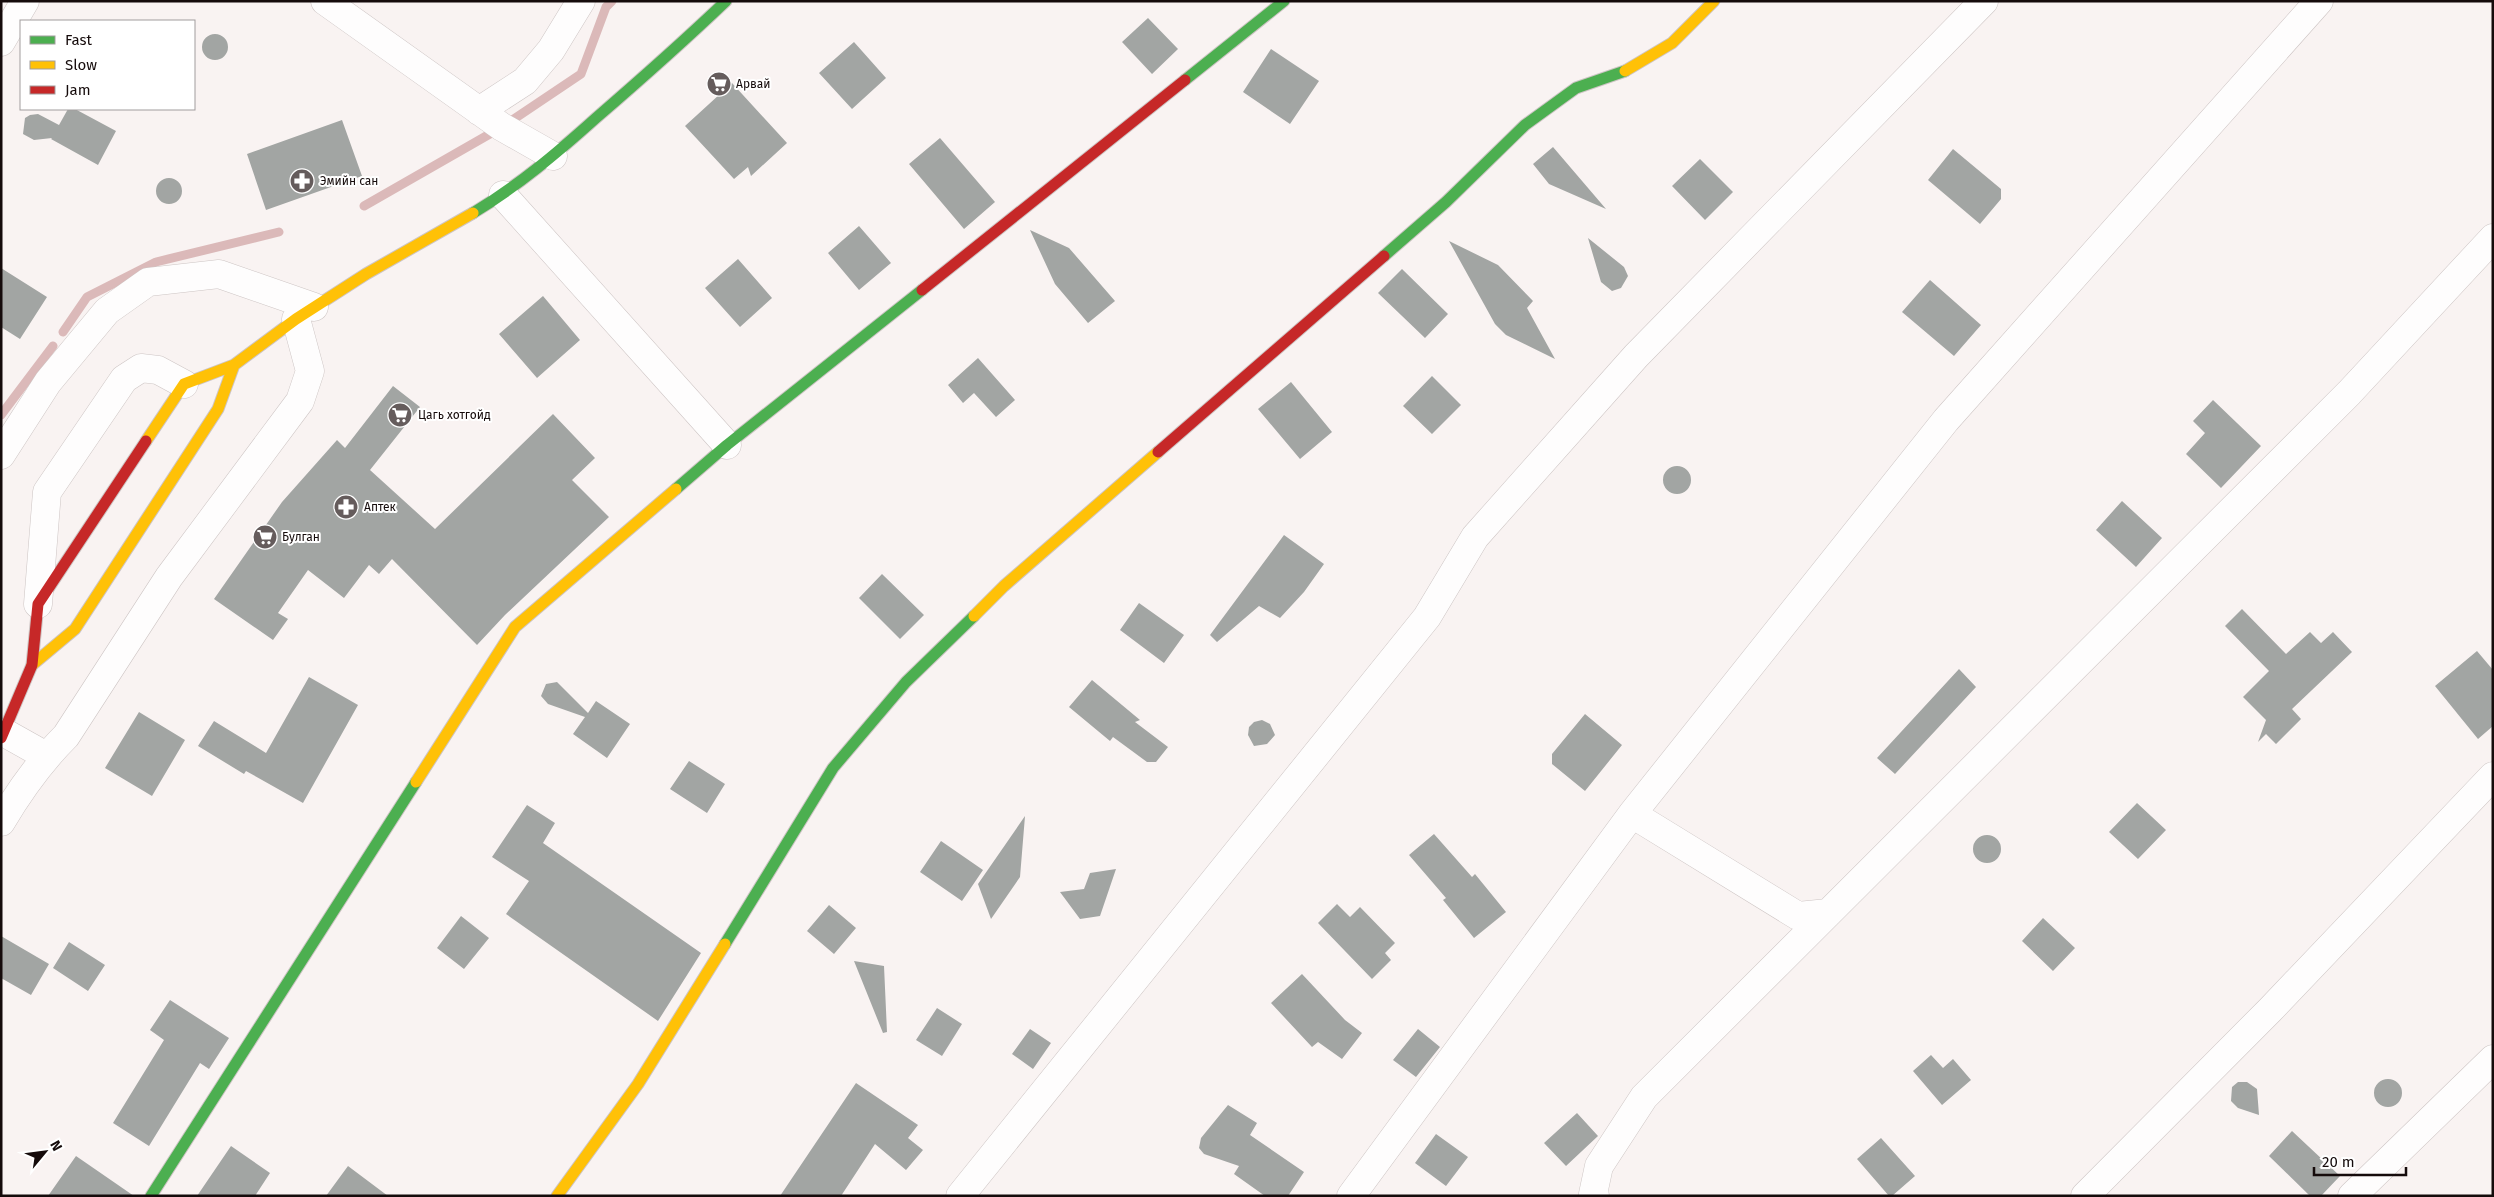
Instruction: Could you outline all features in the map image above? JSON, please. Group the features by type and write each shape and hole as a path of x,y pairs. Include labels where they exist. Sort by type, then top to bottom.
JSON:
{"street":[{"path":"1,42 25,1"},
{"path":"324,1 502,127 553,156"},
{"path":"479,111 525,81 551,50 581,1"},
{"path":"38,604 184,384 234,365 305,313 366,274 503,195 553,156 667,57 726,1"},
{"path":"151,1196 515,627 726,445 1284,1"},
{"path":"557,1196 638,1084 833,768 906,682 1004,586 1446,202 1526,125 1576,88 1623,72 1672,42 1714,1"},
{"path":"960,1196 1427,617 1475,537 1636,356 1984,1"},
{"path":"1351,1196 1632,814 1946,420 2320,1"},
{"path":"503,195 726,445"},
{"path":"1595,1196 1593,1194 1599,1166 1644,1097 2349,393 2493,238"},
{"path":"1,455 48,382 107,311 148,282 219,274 305,313"},
{"path":"1,822 26,782 46,756 66,736 168,577 300,401 310,371 305,313"},
{"path":"32,665 74,629 218,409 234,365"},
{"path":"46,756 3,736 32,665 47,492 124,379 140,368 158,370 184,384"},
{"path":"2085,1196 2270,1010 2493,776"},
{"path":"1632,814 1798,916 1828,913"},
{"path":"2352,1196 2493,1058"}],"building":[{"path":"1148,18 1178,49 1152,74 1122,42"},
{"path":"215,34 224,38 228,47 224,56 215,60 206,56 202,47 206,38"},
{"path":"854,42 886,78 852,109 819,73"},
{"path":"1271,49 1319,81 1290,124 1243,92"},
{"path":"732,83 787,143 751,176 748,167 734,179 685,126"},
{"path":"67,110 77,110 116,131 98,165 52,138 34,140 23,134 25,118 30,115 38,114 59,125"},
{"path":"342,120 362,176 266,210 247,154"},
{"path":"940,138 995,202 964,229 909,164"},
{"path":"1553,147 1606,209 1549,184 1533,164"},
{"path":"1953,149 2001,189 2001,199 1980,224 1928,180"},
{"path":"1700,159 1733,192 1705,220 1672,186"},
{"path":"169,178 178,182 182,191 178,200 169,204 160,200 156,191 160,182"},
{"path":"859,226 891,263 859,290 828,253"},
{"path":"1030,230 1069,248 1115,301 1088,323 1055,284"},
{"path":"1588,238 1624,267 1628,276 1621,288 1612,291 1601,282"},
{"path":"1449,241 1498,265 1533,301 1527,308 1555,359 1506,335 1495,324"},
{"path":"738,259 772,298 740,327 705,288"},
{"path":"1,268 47,297 20,339 1,327"},
{"path":"1402,269 1448,314 1425,338 1378,293"},
{"path":"1930,280 1981,325 1954,356 1902,312"},
{"path":"543,296 580,340 537,378 499,334"},
{"path":"978,358 1015,400 996,417 974,393 963,403 948,385"},
{"path":"1432,376 1461,405 1432,434 1403,406"},
{"path":"1291,382 1332,432 1300,459 1258,409"},
{"path":"393,386 420,407 370,470 435,529 553,414 595,458 572,480 609,517 505,615 477,645 392,559 379,574 369,565 344,598 308,570 278,613 288,619 273,640 214,599 282,502 337,440 345,448"},
{"path":"2213,400 2261,446 2221,488 2186,454 2205,433 2193,421"},
{"path":"1677,466 1687,470 1691,480 1687,490 1677,494 1667,490 1663,480 1667,470"},
{"path":"2122,501 2162,538 2136,567 2096,530"},
{"path":"1284,535 1324,564 1304,592 1280,618 1259,606 1217,642 1210,635"},
{"path":"882,574 924,615 900,639 859,598"},
{"path":"1139,603 1184,635 1164,663 1120,630"},
{"path":"2242,609 2286,654 2310,632 2321,643 2333,632 2352,652 2292,709 2301,719 2276,744 2266,734 2258,742 2266,720 2243,697 2269,671 2225,626"},
{"path":"2477,651 2493,670 2493,726 2478,739 2435,686"},
{"path":"1959,669 1976,687 1895,774 1877,758"},
{"path":"309,677 358,705 303,803 246,771 244,774 198,746 214,721 266,753"},
{"path":"1092,680 1140,720 1135,722 1168,747 1156,762 1147,762 1113,737 1110,741 1069,707"},
{"path":"557,682 588,713 596,701 630,724 607,758 573,734 585,717 548,704 541,696 546,684"},
{"path":"139,712 185,740 152,796 105,768"},
{"path":"1585,714 1622,745 1585,791 1552,764 1552,754"},
{"path":"1262,720 1270,724 1275,735 1267,744 1254,746 1248,735 1249,727 1254,722"},
{"path":"689,761 725,784 707,813 670,789"},
{"path":"2137,803 2166,830 2138,859 2109,832"},
{"path":"527,805 555,823 543,843 701,953 658,1021 506,914 529,881 492,857"},
{"path":"1025,816 1020,877 991,919 978,884"},
{"path":"1434,834 1472,877 1475,874 1506,912 1474,938 1443,900 1446,898 1409,855"},
{"path":"1987,835 1997,839 2001,849 1997,859 1987,863 1977,859 1973,849 1977,839"},
{"path":"941,841 983,870 962,901 920,872"},
{"path":"1116,869 1100,916 1080,919 1060,892 1084,889 1090,873"},
{"path":"1337,904 1350,917 1360,907 1395,943 1385,953 1391,960 1372,979 1318,923"},
{"path":"829,905 856,928 834,954 807,931"},
{"path":"461,916 489,938 464,969 437,948"},
{"path":"2043,918 2075,948 2053,971 2022,941"},
{"path":"1,936 49,964 31,995 1,978"},
{"path":"69,942 105,965 88,991 53,968"},
{"path":"854,961 884,966 887,1032 883,1033"},
{"path":"1302,974 1345,1020 1362,1033 1342,1059 1318,1042 1312,1047 1271,1003"},
{"path":"170,1000 229,1038 209,1069 200,1063 149,1146 113,1123 164,1040 150,1030"},
{"path":"937,1008 962,1024 942,1056 916,1040"},
{"path":"1030,1029 1051,1043 1033,1069 1012,1054"},
{"path":"1418,1029 1440,1047 1416,1077 1393,1060"},
{"path":"1931,1055 1943,1068 1953,1059 1971,1080 1942,1105 1913,1071"},
{"path":"2388,1079 2398,1083 2402,1093 2398,1103 2388,1107 2378,1103 2374,1093 2378,1083"},
{"path":"2238,1082 2247,1082 2257,1089 2259,1115 2238,1108 2231,1101 2232,1087"},
{"path":"856,1083 918,1125 908,1138 923,1150 906,1170 875,1144 841,1196 780,1196"},
{"path":"1228,1105 1257,1123 1250,1135 1304,1172 1288,1196 1265,1196 1234,1174 1239,1166 1204,1154 1199,1148 1201,1138"},
{"path":"1577,1113 1598,1136 1566,1166 1544,1143"},
{"path":"2292,1131 2340,1176 2321,1196 2310,1196 2269,1156"},
{"path":"1436,1134 1468,1157 1446,1186 1415,1163"},
{"path":"1881,1138 1915,1176 1892,1196 1889,1196 1857,1159"},
{"path":"231,1146 270,1173 255,1196 197,1196"},
{"path":"76,1156 134,1196 48,1196"},
{"path":"348,1166 388,1196 326,1196"}],"waterway":[{"path":"364,206 502,127 581,74 606,7 612,1"},
{"path":"63,332 87,297 156,262 279,232"},
{"path":"1,415 53,346"}],"traffic: fast":[{"path":"473,213 506,192 552,156 726,1"},
{"path":"1185,80 1284,1"},
{"path":"1384,256 1446,202 1525,125 1576,88 1625,71"},
{"path":"676,489 727,445 922,290"},
{"path":"725,944 833,768 906,682 974,616"},
{"path":"151,1196 416,782"}],"traffic: slow":[{"path":"1625,71 1672,43 1714,1"},
{"path":"146,441 184,384 234,365 296,319 366,274 473,213"},
{"path":"32,665 75,629 218,409 234,365"},
{"path":"974,616 1004,586 1158,452"},
{"path":"416,782 515,627 676,489"},
{"path":"557,1196 638,1084 725,944"}],"traffic: jam":[{"path":"922,290 1185,80"},
{"path":"1158,452 1384,256"},
{"path":"1,738 32,665 38,604 146,441"}],"place":[{"name":"Арвай","path":"719,84"},
{"name":"Эмийн сан","path":"302,181"},
{"name":"Цагь хотгойд","path":"400,415"},
{"name":"Аптек","path":"346,507"},
{"name":"Булган","path":"265,537"}]}
